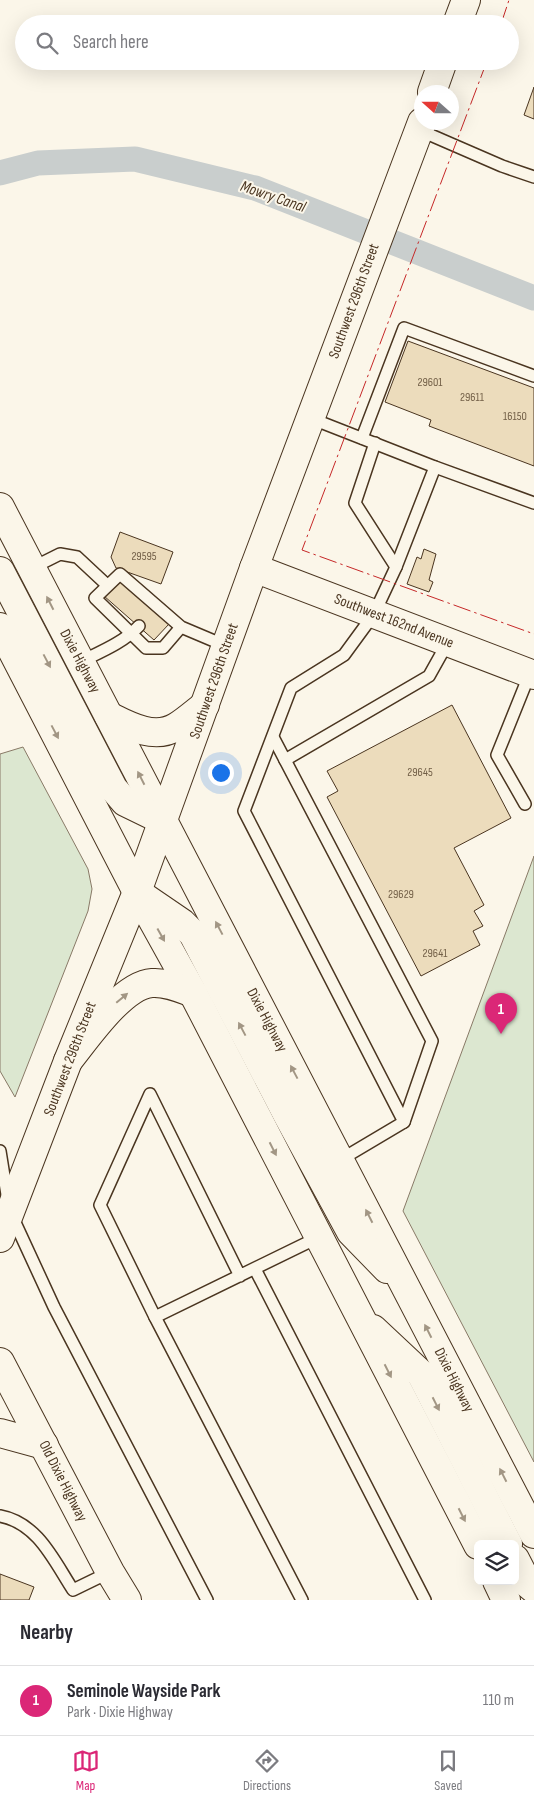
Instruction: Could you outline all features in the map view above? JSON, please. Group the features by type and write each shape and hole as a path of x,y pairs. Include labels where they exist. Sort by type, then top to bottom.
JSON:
{"main road":[{"path":"460,15 466,0"},
{"path":"435,85 441,70"},
{"name":"Southwest 296th Street","path":"3,1218 137,892 254,568 418,130"},
{"name":"Dixie Highway","path":"0,507 534,1534"},
{"name":"Southwest 162nd Avenue","path":"254,568 532,674"},
{"path":"0,571 113,788 125,802 164,821"},
{"path":"0,627 137,892 193,993 475,1540"},
{"path":"109,716 128,726 155,732 176,728 205,705"},
{"path":"137,892 182,923 193,934 351,1232 407,1290"},
{"path":"68,1061 120,998 138,986 151,983 166,984 193,993"},
{"path":"359,1316 421,1374 506,1540"},
{"name":"Old Dixie Highway","path":"0,1362 110,1572 127,1600"},
{"path":"0,1433 44,1445"},
{"path":"519,1567 528,1584 534,1589"},
{"path":"499,1585 506,1600"}],"lane":[{"path":"428,130 502,166 534,177"},
{"path":"362,438 404,328 534,376"},
{"path":"310,418 534,503"},
{"path":"375,443 355,504 396,567"},
{"path":"404,1122 244,811 291,688 344,655 374,614 396,567 436,467"},
{"path":"32,568 60,554 77,557 107,585"},
{"path":"181,627 163,648 146,648 135,630 115,611 95,598 120,574 156,609 181,627 226,646"},
{"path":"80,662 108,648 135,630"},
{"path":"285,760 429,676 448,642"},
{"path":"525,804 497,755 532,674"},
{"path":"273,737 432,1041 404,1122 340,1160"},
{"path":"240,1276 150,1094 100,1205 155,1317 302,1600"},
{"path":"0,1151 3,1218 54,1307 207,1600"},
{"path":"155,1317 319,1237"},
{"path":"255,1268 425,1600"},
{"path":"0,1516 11,1518 40,1537 71,1595 110,1572"}],"green space":[{"path":"23,747 88,869 92,889 88,911 15,1097 0,1071 0,754"},
{"path":"534,856 534,1462 403,1211"}],"building":[{"path":"534,87 534,119 524,115"},
{"path":"408,341 534,388 534,466 429,426 431,420 385,402"},
{"path":"120,532 173,552 161,584 116,568 111,557"},
{"path":"424,549 436,554 429,580 433,582 429,592 407,584 417,557 421,559"},
{"path":"119,579 169,624 154,640 104,596"},
{"path":"452,705 511,818 454,848 484,905 474,911 483,926 473,931 480,945 421,976 327,797 338,791 327,771"},
{"path":"0,1574 34,1587 29,1600 0,1600"}],"waterway":[{"name":"Mowry Canal","path":"0,173 38,163 135,159 255,188 534,298"}],"power":[{"path":"504,15 509,0"},
{"path":"484,70 302,550 534,634"}],"place":[{"name":"Seminole Wayside Park","path":"501,1034"}]}
